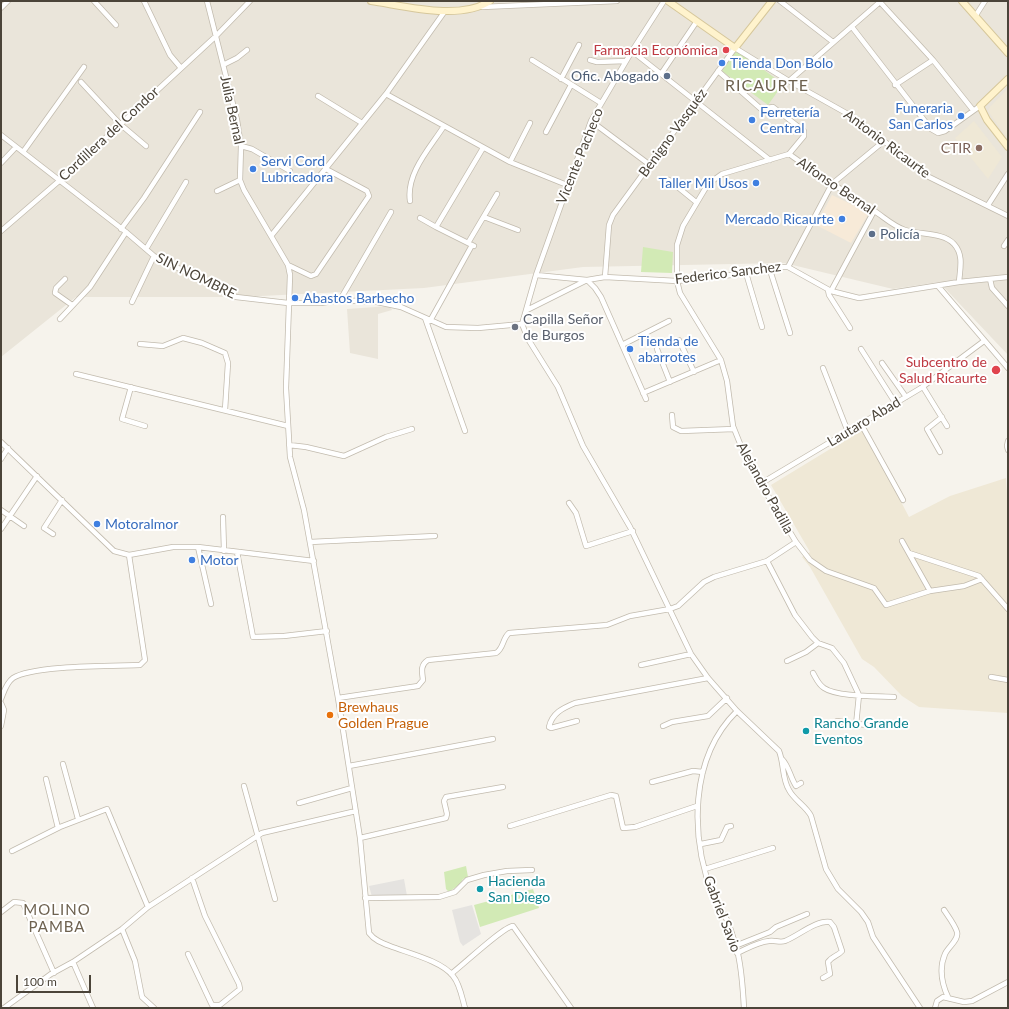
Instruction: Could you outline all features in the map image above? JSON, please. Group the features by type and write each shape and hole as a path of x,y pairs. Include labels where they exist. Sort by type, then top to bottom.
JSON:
{"main road":[{"path":"371,1 458,12 482,6 490,1"},
{"name":"Antonio Ricaurte","path":"668,1 735,48"},
{"name":"Benigno Vasquéz","path":"735,48 772,1"},
{"path":"962,1 976,15 1008,53"},
{"path":"1008,79 980,106 987,120 1008,147"}],"street":[{"path":"1,8 8,1"},
{"path":"94,1 116,25"},
{"path":"144,1 170,55 180,68"},
{"name":"Julia Bernal","path":"207,1 237,120 241,146 240,180"},
{"name":"Cordillera del Condor","path":"1,230 59,181 216,36 250,1"},
{"path":"482,6 617,1"},
{"name":"Vicente Pacheco","path":"522,324 536,275 591,120 664,1"},
{"path":"780,1 833,42"},
{"path":"789,81 880,1 933,60 973,110"},
{"path":"976,15 985,1"},
{"path":"271,236 386,94 445,11"},
{"path":"662,74 697,22"},
{"path":"852,27 895,85 931,129 938,133 945,131 980,106"},
{"path":"561,78 579,45"},
{"name":"Benigno Vasquéz","path":"605,277 611,220 735,48"},
{"name":"Antonio Ricaurte","path":"735,48 789,81 855,118 929,177 1008,216"},
{"path":"223,64 237,58 247,50"},
{"path":"632,51 770,160"},
{"path":"532,60 601,104"},
{"path":"590,60 597,62 626,61"},
{"path":"895,85 933,60"},
{"path":"23,152 84,67"},
{"path":"718,72 761,109 773,107 804,131 804,136 789,154"},
{"path":"81,82 120,124 146,146"},
{"path":"546,132 571,85"},
{"path":"386,94 510,162 567,185"},
{"path":"318,96 362,123"},
{"path":"60,319 96,280 124,230 200,112"},
{"path":"591,120 650,165"},
{"path":"510,162 530,123"},
{"path":"410,201 409,186 414,174 444,126"},
{"name":"SIN NOMBRE","path":"1,135 124,230 154,256 236,297 288,303 321,304 340,300 377,302 393,305 446,327 459,328 522,324"},
{"path":"788,267 832,184 884,141"},
{"path":"241,146 252,150 290,170"},
{"path":"1,164 16,147"},
{"path":"436,227 483,148"},
{"name":"Alfonso Bernal","path":"770,160 789,154 832,184 904,230 944,238 951,241 960,253 961,269 959,282"},
{"name":"Alejandro Padilla","path":"670,609 678,606 698,587 714,577 767,561 796,542 747,460 730,414 727,381 721,360 685,302 676,281 677,245 683,226 708,184 722,174 770,160"},
{"path":"288,265 314,276 369,196 366,191 326,169"},
{"path":"988,205 1008,174"},
{"path":"217,191 240,180 288,265 290,275 286,388 290,457 310,542 327,631 360,838 368,927 372,938 416,956 437,962 451,974 457,985 465,1008"},
{"path":"669,180 696,202"},
{"path":"146,249 186,182"},
{"path":"430,321 497,194"},
{"path":"850,328 829,295 874,211"},
{"path":"340,300 391,212"},
{"path":"484,217 518,230"},
{"path":"420,218 471,245"},
{"path":"1004,246 1008,240"},
{"path":"132,302 154,256"},
{"path":"770,267 790,333"},
{"name":"Federico Sanchez","path":"536,275 587,280 605,277 676,281 746,273 770,267 788,267 830,291 859,298 959,282 1008,277"},
{"path":"746,273 762,327"},
{"path":"65,279 56,288 55,293 72,305"},
{"path":"990,279 992,288 1008,306"},
{"path":"527,310 587,280 601,297 646,399"},
{"path":"938,286 1008,368"},
{"path":"425,318 465,431"},
{"path":"622,345 669,321"},
{"path":"522,324 528,339 558,387 583,446 632,531 691,654 708,678 737,711 779,751 789,791 808,810 811,816 826,869 838,889 861,912 868,922 873,937 920,1008"},
{"path":"140,344 163,346 183,338 202,343 214,350 225,353 228,363 226,410"},
{"path":"679,340 694,372"},
{"name":"Lautaro Abad","path":"760,484 923,387 984,341"},
{"path":"657,349 670,382"},
{"path":"861,349 896,404"},
{"path":"643,393 721,360"},
{"path":"882,362 906,397"},
{"path":"823,368 848,432"},
{"path":"76,374 288,426"},
{"path":"131,387 122,419 145,426"},
{"path":"923,387 947,426"},
{"path":"672,415 673,427 681,431 734,428"},
{"path":"940,452 927,429 942,417"},
{"path":"861,424 903,500"},
{"path":"289,445 306,447 344,456 386,437 412,429"},
{"path":"1008,441 1006,446 1008,450"},
{"path":"1,442 114,551 129,554 173,546 198,547 314,561"},
{"path":"1,458 8,448"},
{"path":"1,529 37,476"},
{"path":"53,534 44,528 62,500"},
{"path":"569,503 576,513 586,546 632,531"},
{"path":"1,510 24,526"},
{"path":"223,517 224,551"},
{"path":"310,542 435,536"},
{"path":"902,541 930,591"},
{"path":"796,542 810,560 826,571 864,583 874,588 886,605 930,591 964,586 982,579"},
{"path":"198,547 211,604"},
{"path":"237,552 253,637 327,631"},
{"path":"909,553 964,572 976,574 1008,609"},
{"path":"1,699 11,679 41,670 140,666 144,664 146,660 129,554"},
{"path":"767,561 795,615 818,643 829,646 840,658 852,678 859,695 856,725"},
{"path":"338,698 418,686 423,680 422,668 424,663 428,660 496,652 501,650 506,636 509,633 607,625 630,616 670,609"},
{"path":"787,661 806,652 818,643"},
{"path":"641,665 691,654"},
{"path":"813,673 819,684 825,689 859,695 894,697"},
{"path":"991,677 1008,680"},
{"path":"577,721 551,728 549,727 553,717 559,711 576,703 708,678"},
{"path":"663,726 672,722 708,716 727,698"},
{"path":"1,703 4,710 1,726"},
{"name":"Gabriel Savio","path":"737,711 726,723 710,750 699,786 697,806 698,827 705,869 713,897 728,922 737,953 742,972 744,1008"},
{"path":"837,722 856,725 899,725"},
{"path":"349,766 493,739"},
{"path":"782,759 786,763 789,774 796,786 801,783"},
{"path":"62,764 78,819"},
{"path":"652,782 693,771 703,772"},
{"path":"46,780 58,828"},
{"path":"244,786 259,835 275,899"},
{"path":"360,838 446,818 447,814 444,801 446,797 503,787"},
{"path":"299,803 352,788"},
{"path":"510,826 610,795 616,796 624,828 635,826 697,806"},
{"path":"12,851 78,819 105,809 108,810 148,907"},
{"path":"4,1008 51,974 54,974 73,962 122,929 148,907 259,835 271,830 291,827 356,811"},
{"path":"701,844 721,840 726,828 731,826"},
{"path":"705,869 773,848"},
{"path":"365,898 439,897 455,892 467,880 484,875 507,871 532,870"},
{"path":"188,954 212,1005 220,1006 240,989 240,984 205,916 192,878"},
{"path":"1,912 14,902 23,903 54,974"},
{"path":"944,910 957,932 957,937 946,953 941,967 944,989 948,997"},
{"path":"735,946 770,932 776,927 807,914"},
{"path":"737,953 760,942 782,942 816,925 826,921 830,922 834,927 842,950 839,955 831,958 828,962 830,974 823,978"},
{"path":"451,974 468,962 483,946 513,926 571,1008"},
{"path":"122,929 134,962 142,997 154,1008"},
{"path":"73,962 92,1008"},
{"path":"935,1008 937,1001 940,998 948,997 964,1002 972,1001 1008,982"}],"shaded area":[{"path":"1,1 1008,1 1008,355 939,282 893,289 784,263 583,267 424,288 241,297 76,297 1,357"},
{"path":"1008,88 1008,140 988,111"},
{"name":"CTIR","path":"974,121 1002,157 988,179 955,138"},
{"name":"Mercado Ricaurte","path":"832,195 869,213 851,243 816,225"},
{"path":"390,306 392,310 378,314 378,359 350,353 347,309"},
{"path":"863,429 909,517 950,496 1006,478 1008,508 1008,713 919,707 902,696 874,667 862,659 810,567 802,557 810,552 771,485"},
{"path":"404,879 407,896 372,897 369,886"},
{"path":"472,905 481,934 463,946 460,942 452,910"}],"green space":[{"path":"737,50 783,84 768,105 722,71"},
{"path":"643,247 673,252 672,273 641,272"},
{"path":"466,866 468,877 463,879 460,884 449,892 446,889 444,872"},
{"path":"533,889 539,908 480,927 474,905"}],"place":[{"name":"Farmacia Económica","path":"726,50"},
{"name":"Tienda Don Bolo","path":"722,63"},
{"name":"Ofic. Abogado","path":"667,76"},
{"name":"Funeraria San Carlos","path":"961,116"},
{"name":"Ferretería Central","path":"752,120"},
{"name":"CTIR","path":"979,148"},
{"name":"Servi Cord Lubricadora","path":"253,169"},
{"name":"Taller Mil Usos","path":"756,183"},
{"name":"Mercado Ricaurte","path":"842,219"},
{"name":"Policía","path":"872,234"},
{"name":"Abastos Barbecho","path":"295,298"},
{"name":"Capilla Señor de Burgos","path":"515,327"},
{"name":"Tienda de abarrotes","path":"630,349"},
{"name":"Subcentro de Salud Ricaurte","path":"996,370"},
{"name":"Motoralmor","path":"97,524"},
{"name":"Motor","path":"192,560"},
{"name":"Brewhaus Golden Prague","path":"330,715"},
{"name":"Rancho Grande Eventos","path":"806,731"},
{"name":"Hacienda San Diego","path":"480,889"}],"district":[{"name":"RICAURTE","path":"767,86"},
{"name":"MOLINO PAMBA","path":"57,918"}]}
